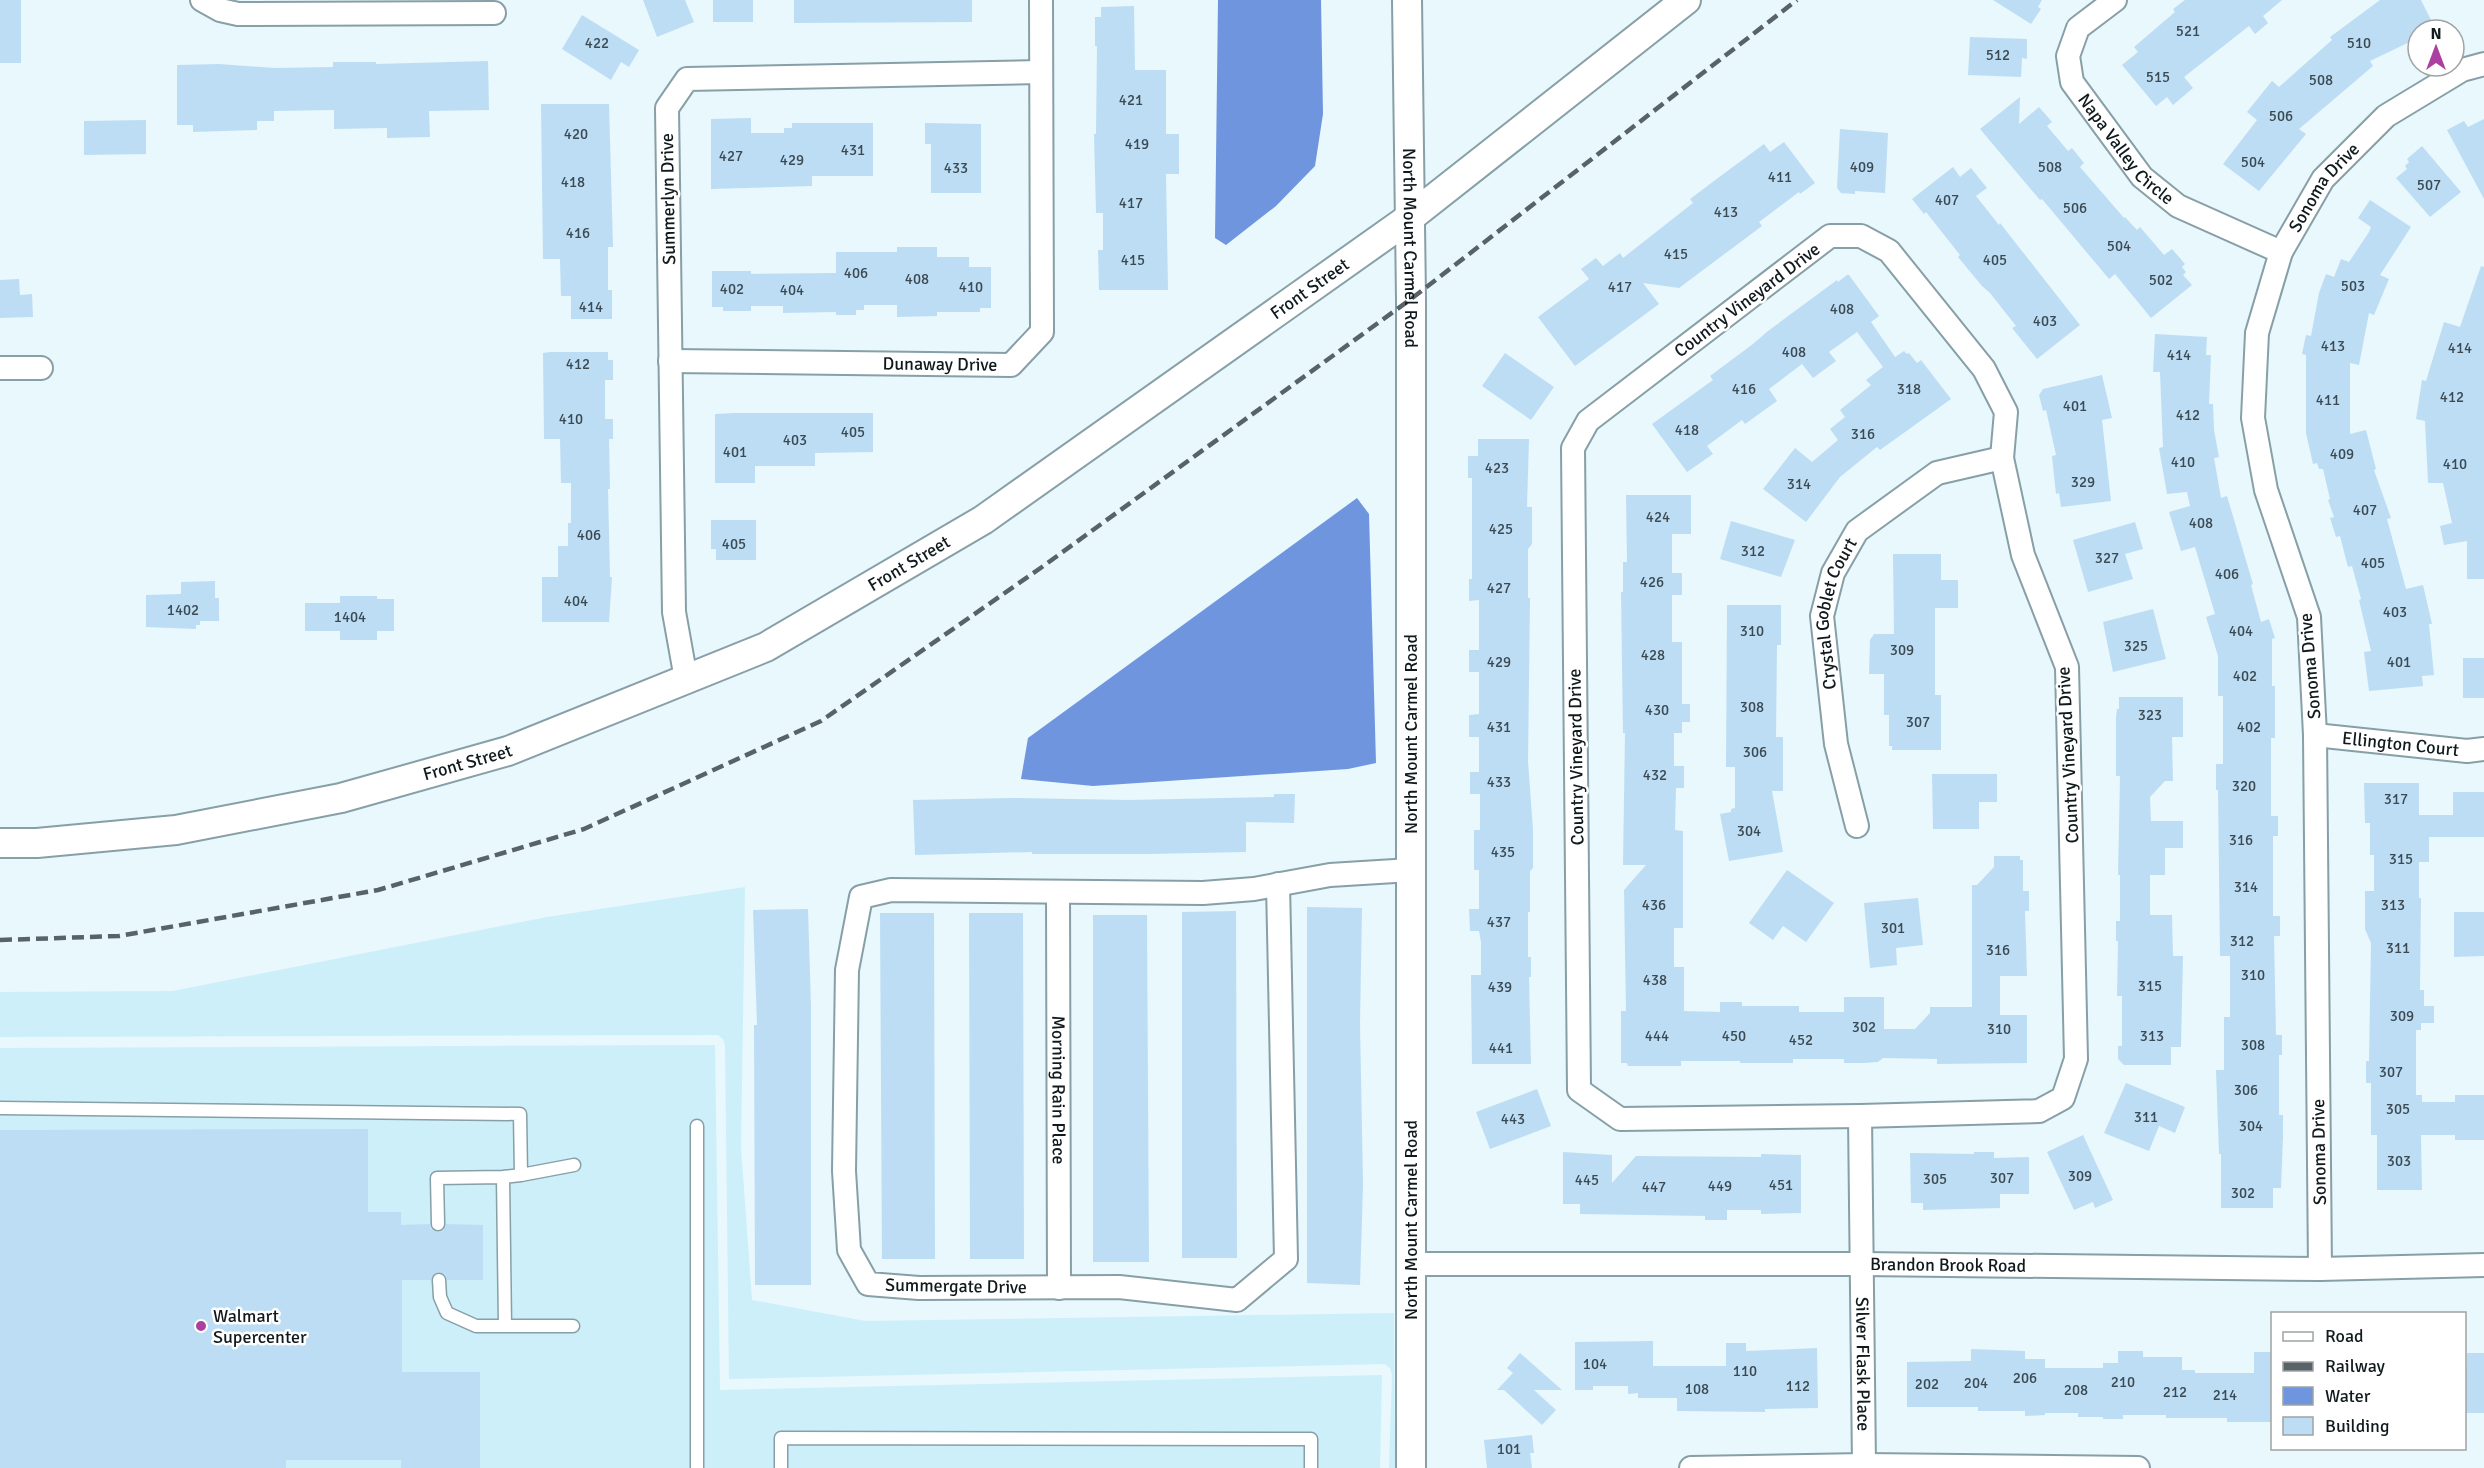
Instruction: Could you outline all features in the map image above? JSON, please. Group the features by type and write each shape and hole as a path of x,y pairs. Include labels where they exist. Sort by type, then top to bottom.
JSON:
{"street":[{"path":"202,0 220,10 238,14 371,6 494,14"},
{"name":"Dunaway Drive","path":"670,361 1011,365 1042,332 1041,0"},
{"name":"North Mount Carmel Road","path":"1407,0 1410,299 1411,1468"},
{"name":"Front Street","path":"0,843 37,843 176,830 341,798 508,751 766,647 984,520 1408,219 1686,0"},
{"name":"Napa Valley Circle","path":"2115,0 2078,28 2068,56 2072,82 2142,177 2178,206 2281,252"},
{"name":"Sonoma Drive","path":"2320,1269 2315,735 2309,617 2265,490 2253,418 2257,333 2281,252 2323,179 2386,116 2462,70 2484,64"},
{"name":"Summerlyn Drive","path":"686,679 674,612 667,108 687,79 1041,72"},
{"name":"Country Vineyard Drive","path":"1830,236 1861,236 1889,251 1984,369 2006,412 2002,458 2023,555 2067,667 2076,1059 2063,1098 2039,1111 1860,1116 1620,1119 1579,1090 1573,448 1588,421 1830,236"},
{"path":"0,368 41,368"},
{"name":"Crystal Goblet Court","path":"1857,826 1836,744 1822,616 1833,573 1857,531 1937,473 2002,458"},
{"name":"Ellington Court","path":"2315,735 2467,751 2484,749"},
{"name":"Summergate Drive","path":"1278,884 1286,1259 1237,1300 1119,1287 919,1288 868,1284 849,1250 844,1171 847,970 861,897 891,890 1203,893 1330,875 1410,870"},
{"name":"Morning Rain Place","path":"1058,891 1059,1288"},
{"name":"Silver Flask Place","path":"1860,1116 1864,1465"},
{"name":"Brandon Brook Road","path":"1411,1264 1862,1264 2320,1269 2484,1265"},
{"path":"1691,1468 1864,1465 2138,1468"}],"lane":[{"path":"0,1108 519,1114 521,1175"},
{"path":"697,1126 697,1468"},
{"path":"438,1224 437,1178 503,1177 573,1165"},
{"path":"503,1177 505,1326"},
{"path":"440,1280 440,1297 447,1313 476,1326 573,1326"},
{"path":"781,1468 781,1438 1311,1439 1311,1468"}],"shaded area":[{"path":"745,887 741,1147 752,1300 865,1321 1394,1313 1395,1468 1389,1468 1392,1375 1390,1368 1385,1364 729,1379 725,1045 723,1039 718,1035 0,1037 0,992 173,991 547,917"},
{"path":"715,1045 720,1390 1382,1375 1380,1468 0,1468 0,1048"}],"water":[{"path":"1218,0 1321,0 1323,114 1315,166 1276,206 1226,245 1215,238"},
{"path":"1357,498 1369,514 1376,763 1348,769 1093,786 1021,779 1028,738"}],"building":[{"path":"0,0 21,0 21,63 0,63"},
{"path":"643,0 685,0 694,22 657,37"},
{"path":"713,0 753,0 753,22 713,22"},
{"path":"794,0 972,0 972,22 794,23"},
{"path":"1993,0 2042,0 2038,7 2041,9 2031,24"},
{"path":"2185,0 2282,0 2263,16 2268,23 2255,34 2249,26 2184,77 2193,88 2173,105 2167,97 2156,106 2122,65 2138,52 2134,47 2175,12 2173,9"},
{"path":"2380,0 2421,0 2430,18 2406,18 2406,44 2370,61 2373,66 2299,129 2306,134 2259,191 2223,164 2257,120 2247,112 2272,81 2279,87 2332,40 2330,37"},
{"path":"1134,6 1135,70 1166,70 1166,134 1179,134 1179,174 1166,174 1168,290 1099,290 1098,250 1103,250 1103,213 1096,213 1094,134 1096,134 1097,46 1095,46 1095,17 1101,17 1101,7"},
{"path":"582,15 639,50 629,67 621,62 611,80 562,49"},
{"path":"1970,37 2027,39 2027,59 2022,58 2021,77 1968,75"},
{"path":"488,61 489,110 429,111 430,137 387,138 387,128 334,129 334,110 274,111 274,121 257,121 257,130 193,132 193,125 177,125 177,65 219,64 274,68 333,67 333,62 376,62 376,64"},
{"path":"2020,97 2019,124 2039,107 2052,122 2047,126 2068,151 2072,148 2084,163 2080,167 2124,218 2137,230 2140,227 2164,255 2172,249 2185,264 2182,267 2186,272 2183,275 2192,285 2151,318 2115,274 2109,279 1980,129"},
{"path":"541,104 609,104 613,247 608,247 608,290 612,290 612,319 571,319 571,296 561,296 560,259 543,259"},
{"path":"751,118 751,133 784,133 784,128 792,128 792,123 873,123 873,176 812,176 812,186 711,189 711,119"},
{"path":"2484,119 2484,199 2447,130 2464,121 2468,127"},
{"path":"146,120 146,154 84,155 84,121"},
{"path":"925,123 981,124 981,193 931,193 931,144 925,144"},
{"path":"1840,129 1888,133 1885,193 1855,191 1855,194 1841,193 1837,188"},
{"path":"1784,142 1815,183 1759,222 1762,226 1679,288 1643,283 1659,304 1575,366 1538,317 1589,279 1581,269 1596,258 1603,266 1620,253 1623,258 1693,203 1690,199 1764,144 1770,152"},
{"path":"2422,146 2461,192 2430,217 2396,178 2407,169 2405,166 2409,162 2407,159"},
{"path":"1953,167 1960,177 1971,168 1987,188 1976,196 2080,325 2037,359 2012,328 2016,326 1958,257 1960,255 1926,212 1924,214 1912,199"},
{"path":"2370,200 2411,227 2380,275 2389,279 2374,315 2369,313 2359,365 2350,363 2350,434 2366,430 2376,469 2374,470 2391,518 2387,519 2406,589 2423,585 2432,624 2429,624 2434,675 2422,676 2423,686 2369,691 2364,652 2371,651 2359,600 2361,599 2352,566 2348,567 2340,536 2336,537 2330,518 2334,517 2328,500 2330,499 2323,469 2319,469 2317,463 2313,464 2306,433 2306,355 2302,354 2306,335 2311,336 2319,293 2326,274 2334,277 2341,259 2349,262 2369,232 2371,227 2358,218"},
{"path":"897,247 937,247 937,257 969,257 969,267 991,267 991,308 980,308 980,312 937,312 937,316 897,317 897,305 864,305 864,310 856,310 856,315 836,315 836,312 783,313 783,306 751,306 751,311 723,311 723,307 712,307 712,271 751,271 751,274 836,273 836,252 897,252"},
{"path":"2481,266 2484,267 2484,579 2467,579 2467,541 2444,545 2440,526 2452,523 2443,483 2428,483 2425,421 2416,419 2422,380 2426,381 2444,322 2460,327"},
{"path":"1847,275 1879,316 1871,322 1895,357 1904,351 1909,353 1917,363 1921,360 1951,399 1880,450 1877,447 1840,477 1806,522 1763,489 1795,448 1812,462 1838,440 1830,429 1845,417 1840,410 1871,385 1866,380 1883,367 1857,332 1829,352 1836,361 1813,378 1802,364 1769,389 1777,401 1745,424 1742,420 1707,446 1713,454 1687,472 1652,424 1713,380 1710,376 1768,331"},
{"path":"19,279 20,295 32,294 33,317 0,318 0,280"},
{"path":"2155,334 2207,337 2206,355 2211,355 2209,404 2213,404 2214,430 2219,457 2214,458 2221,498 2227,496 2253,584 2251,585 2261,622 2269,619 2275,638 2272,639 2275,738 2271,738 2271,816 2278,816 2278,836 2273,836 2273,916 2280,916 2280,936 2274,936 2276,1035 2282,1035 2282,1055 2279,1055 2279,1115 2283,1115 2283,1137 2281,1188 2273,1188 2273,1208 2221,1208 2221,1154 2219,1154 2216,1070 2224,1070 2224,1017 2230,1017 2230,956 2220,956 2218,790 2216,790 2216,764 2223,764 2223,696 2218,696 2218,656 2206,617 2215,614 2195,547 2181,551 2169,512 2190,506 2187,492 2167,494 2159,448 2163,447 2160,372 2153,372"},
{"path":"608,352 608,360 613,360 613,380 605,380 605,419 613,419 613,439 609,439 610,489 608,489 610,577 612,577 609,622 542,622 542,577 558,577 558,546 568,546 568,523 571,523 571,483 561,483 560,439 544,439 543,353"},
{"path":"1505,353 1554,387 1531,420 1482,386"},
{"path":"2102,375 2112,418 2102,420 2111,501 2061,507 2059,493 2056,494 2052,456 2056,455 2046,410 2043,411 2039,395 2043,389"},
{"path":"873,413 873,452 815,453 815,466 755,466 755,483 715,483 715,414"},
{"path":"1478,439 1529,439 1527,507 1532,507 1532,544 1528,549 1528,598 1530,598 1528,761 1533,830 1533,868 1530,871 1530,912 1528,912 1528,957 1531,957 1531,977 1529,977 1531,1064 1472,1064 1471,975 1481,975 1481,942 1479,931 1470,931 1469,909 1479,909 1479,870 1474,870 1474,830 1480,830 1480,794 1470,794 1470,772 1479,772 1479,737 1469,737 1469,715 1479,714 1479,672 1469,672 1469,650 1479,650 1479,600 1469,601 1469,579 1472,579 1472,478 1468,478 1468,456 1478,456"},
{"path":"1626,495 1691,495 1691,534 1672,534 1672,573 1682,573 1682,595 1672,595 1672,642 1682,642 1682,704 1690,704 1690,722 1682,722 1682,733 1674,733 1674,766 1684,766 1684,788 1676,788 1675,830 1683,831 1683,928 1674,928 1674,967 1684,967 1684,1011 1720,1012 1720,1002 1742,1002 1742,1006 1799,1006 1799,1012 1844,1012 1844,997 1884,997 1884,1029 1915,1029 1930,1013 1930,1007 1972,1007 1972,885 1977,885 1994,867 1994,856 2020,856 2020,860 2023,860 2023,891 2029,891 2029,911 2025,911 2027,976 2000,976 2000,1015 2027,1015 2027,1063 1937,1064 1937,1059 1883,1058 1878,1062 1864,1063 1844,1063 1844,1059 1793,1059 1793,1063 1681,1061 1681,1066 1628,1066 1627,1063 1621,1063 1621,1011 1626,1011 1624,890 1646,865 1623,865 1625,733 1623,733 1621,592 1623,592 1623,562 1627,562"},
{"path":"711,520 756,520 756,560 716,560 716,549 711,549"},
{"path":"1731,521 1795,540 1781,577 1720,559"},
{"path":"2135,522 2143,549 2125,554 2133,579 2088,592 2073,540"},
{"path":"1893,554 1941,554 1941,580 1958,580 1958,608 1935,608 1935,695 1941,695 1941,750 1892,750 1892,746 1889,746 1889,715 1884,715 1884,674 1869,674 1870,640 1874,634 1894,634"},
{"path":"215,581 215,598 219,598 219,621 200,621 196,629 146,627 146,595 181,594 181,582"},
{"path":"340,596 377,596 377,599 394,599 394,631 377,631 377,640 340,640 340,631 305,631 305,603 340,603"},
{"path":"1727,605 1781,605 1781,645 1777,645 1776,737 1783,737 1783,791 1772,791 1783,852 1729,861 1720,814 1731,812 1731,809 1735,808 1735,767 1726,767"},
{"path":"2153,609 2166,659 2113,672 2103,622"},
{"path":"2463,658 2484,658 2484,698 2463,698"},
{"path":"2119,697 2183,697 2183,737 2172,737 2173,781 2165,781 2150,797 2151,821 2183,821 2183,848 2165,848 2165,875 2150,875 2150,915 2172,915 2173,956 2183,956 2181,1047 2171,1047 2171,1065 2124,1065 2118,1059 2118,1046 2122,1046 2122,996 2117,996 2118,941 2116,941 2116,921 2120,921 2120,875 2118,875 2120,776 2116,776 2116,717"},
{"path":"1932,774 1997,774 1997,802 1979,802 1979,829 1933,829"},
{"path":"2364,783 2419,783 2419,815 2453,815 2453,792 2484,792 2484,837 2429,837 2429,862 2419,862 2420,990 2424,990 2424,1006 2434,1006 2434,1023 2421,1023 2421,1030 2416,1030 2416,1095 2422,1095 2422,1102 2455,1102 2455,1095 2484,1095 2484,1140 2455,1140 2455,1135 2421,1135 2422,1190 2377,1190 2377,1135 2371,1135 2371,1083 2366,1083 2366,1061 2369,1061 2371,943 2365,929 2365,891 2374,891 2374,855 2370,855 2370,823 2365,823"},
{"path":"1274,794 1295,794 1294,823 1246,822 1246,852 1032,854 1032,852 915,855 913,800 1012,798 1129,800 1274,797"},
{"path":"1787,870 1834,903 1806,942 1783,926 1773,940 1749,923"},
{"path":"1918,898 1923,945 1896,948 1897,965 1870,968 1864,903"},
{"path":"1307,907 1362,908 1360,1024 1363,1185 1360,1285 1307,1283"},
{"path":"808,909 811,1007 811,1285 755,1285 754,1025 757,1025 753,910"},
{"path":"1236,911 1237,1258 1182,1258 1182,912"},
{"path":"2454,912 2484,912 2484,956 2454,957"},
{"path":"880,913 934,913 935,1259 882,1259"},
{"path":"969,913 1023,913 1024,1259 970,1259"},
{"path":"1093,915 1147,915 1149,1262 1093,1262"},
{"path":"2126,1083 2185,1107 2175,1133 2159,1126 2149,1151 2104,1133"},
{"path":"1537,1089 1551,1126 1490,1149 1476,1112"},
{"name":"Walmart Supercenter","path":"368,1129 368,1212 401,1212 401,1225 430,1224 431,1229 438,1232 443,1231 446,1224 483,1225 483,1280 447,1280 446,1275 439,1272 434,1274 431,1280 402,1280 402,1372 480,1372 480,1468 401,1468 401,1460 286,1460 286,1468 0,1468 0,1130"},
{"path":"2083,1135 2113,1200 2095,1208 2093,1202 2074,1210 2047,1152"},
{"path":"1563,1152 1612,1155 1612,1183 1636,1156 1801,1155 1801,1213 1761,1214 1761,1210 1727,1210 1727,1220 1705,1220 1705,1216 1580,1214 1580,1204 1563,1204"},
{"path":"1974,1152 1994,1152 1994,1158 2029,1157 2029,1194 2000,1194 2000,1208 1923,1210 1923,1203 1911,1203 1910,1153 1974,1154"},
{"path":"1653,1341 1653,1366 1726,1366 1726,1343 1746,1343 1746,1351 1817,1348 1818,1408 1765,1409 1765,1412 1677,1411 1677,1398 1638,1398 1638,1393 1628,1394 1628,1386 1593,1386 1593,1390 1575,1390 1575,1342"},
{"path":"1971,1349 2025,1351 2025,1359 2045,1359 2045,1368 2103,1368 2103,1363 2118,1363 2118,1351 2143,1351 2143,1357 2182,1357 2182,1370 2195,1370 2195,1373 2254,1373 2254,1352 2271,1352 2271,1422 2227,1422 2227,1418 2166,1418 2166,1415 2123,1415 2123,1419 2078,1417 2078,1413 2045,1413 2045,1415 2025,1416 2025,1411 1978,1411 1978,1407 1907,1407 1907,1362 1971,1361"},
{"path":"1520,1353 1562,1390 1534,1390 1556,1410 1542,1425 1504,1390 1497,1390 1513,1373 1507,1368"},
{"path":"2467,1353 2484,1353 2484,1413 2466,1413"},
{"path":"1532,1435 1534,1453 1530,1453 1532,1468 1487,1468 1484,1440"}],"railway":[{"path":"0,940 119,936 378,890 584,829 821,721 1042,567 1411,299 1797,0"}],"place":[{"name":"Walmart Supercenter","path":"201,1326"}]}
